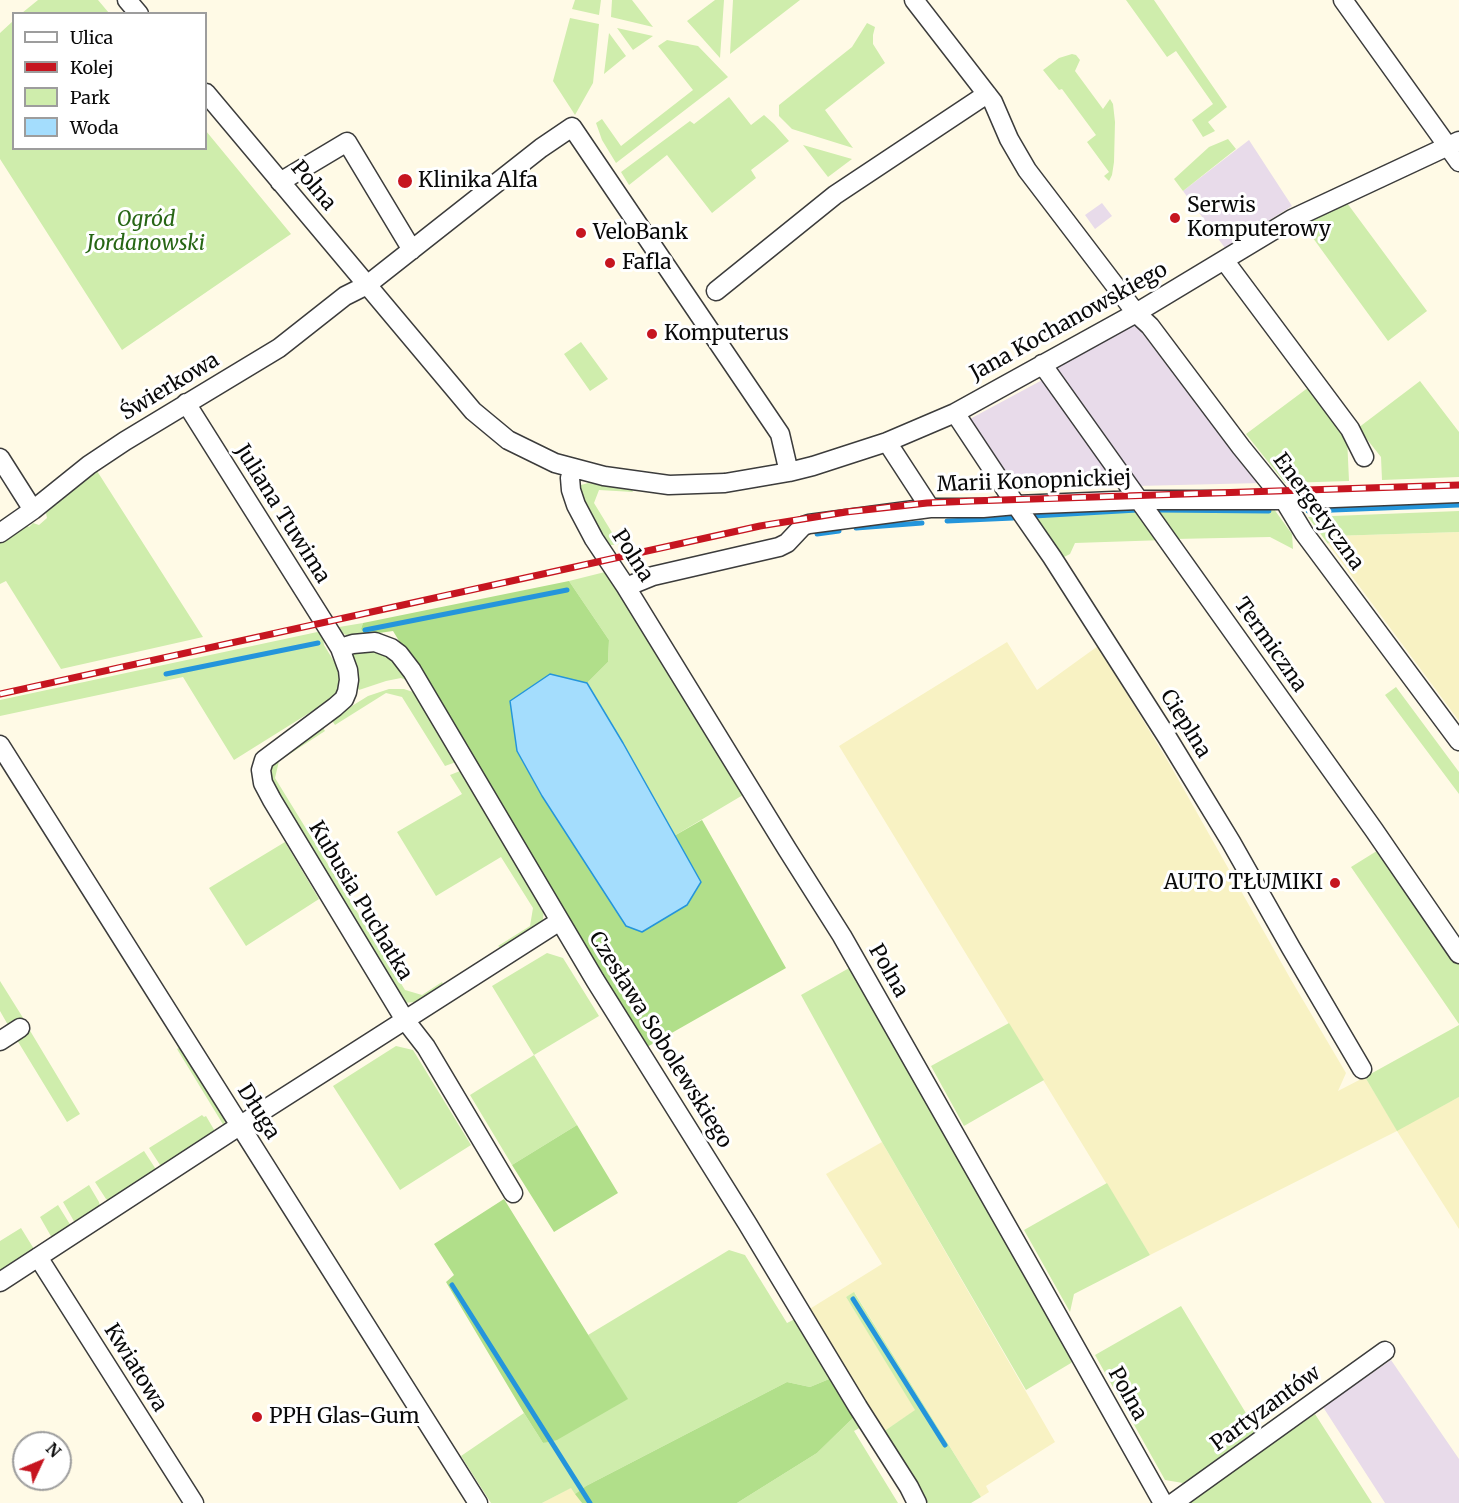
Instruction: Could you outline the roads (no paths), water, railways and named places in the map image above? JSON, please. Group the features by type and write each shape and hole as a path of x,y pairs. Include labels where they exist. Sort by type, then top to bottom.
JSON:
{"street":[{"path":"127,0 136,12"},
{"name":"Energetyczna","path":"914,0 993,102 1009,139 1027,170 1136,313 1150,326 1240,447 1284,500 1304,533 1459,741"},
{"path":"1343,0 1453,144 1459,162"},
{"name":"Polna","path":"207,94 473,411 508,440 555,463 604,476 669,485 725,483 788,468"},
{"path":"716,291 836,195 987,94"},
{"name":"Świerkowa","path":"0,532 125,441 279,348 345,296 367,285 541,148 572,127 780,434 788,468"},
{"path":"280,182 347,142 412,250"},
{"name":"Jana Kochanowskiego","path":"788,468 813,466 887,442 955,413 1136,313 1292,219 1453,144"},
{"path":"1224,260 1350,429 1364,457"},
{"name":"Termiczna","path":"1042,364 1374,830 1459,954"},
{"name":"Juliana Tuwima","path":"186,403 340,648"},
{"name":"Cieplna","path":"955,413 1052,557 1173,746 1362,1069"},
{"path":"887,442 930,508"},
{"path":"0,458 33,510"},
{"name":"Polna","path":"573,468 570,478 571,490 576,505 594,539 842,936 1162,1503"},
{"name":"Marii Konopnickiej","path":"626,587 653,576 779,547 787,543 802,526 809,524 930,508 1139,501 1284,500 1459,493"},
{"name":"Czesława Sobolewskiego","path":"340,648 375,642 399,654 412,671 560,921 917,1503"},
{"name":"Kubusia Puchatka","path":"340,648 349,680 344,699 264,760 261,770 263,783 405,1020 426,1047 513,1193"},
{"name":"Długa","path":"0,744 478,1503"},
{"path":"0,1282 560,921"},
{"path":"0,1041 20,1028"},
{"name":"Kwiatowa","path":"38,1257 194,1503"},
{"name":"Partyzantów","path":"1173,1503 1385,1351"}],"water":[{"path":"550,674 587,683 701,882 687,905 642,932 626,926 542,796 517,751 510,701"}],"waterway":[{"path":"1308,511 1459,505"},
{"path":"1034,516 1137,510"},
{"path":"1159,510 1269,511"},
{"path":"947,521 1013,518"},
{"path":"856,528 922,523"},
{"path":"817,534 839,531"},
{"path":"365,630 567,590"},
{"path":"166,674 318,643"},
{"path":"452,1285 590,1503"},
{"path":"853,1299 945,1445"}],"railway":[{"path":"0,694 760,526 846,512 927,503 972,501 1459,485"}],"place":[{"name":"Klinika Alfa","path":"405,181"},
{"name":"Serwis Komputerowy","path":"1175,218"},
{"name":"VeloBank","path":"581,233"},
{"name":"Fafla","path":"610,263"},
{"name":"Komputerus","path":"652,334"},
{"name":"AUTO TŁUMIKI","path":"1335,883"},
{"name":"PPH Glas-Gum","path":"257,1417"}],"park label":[{"name":"Ogród Jordanowski","path":"146,232"}]}
